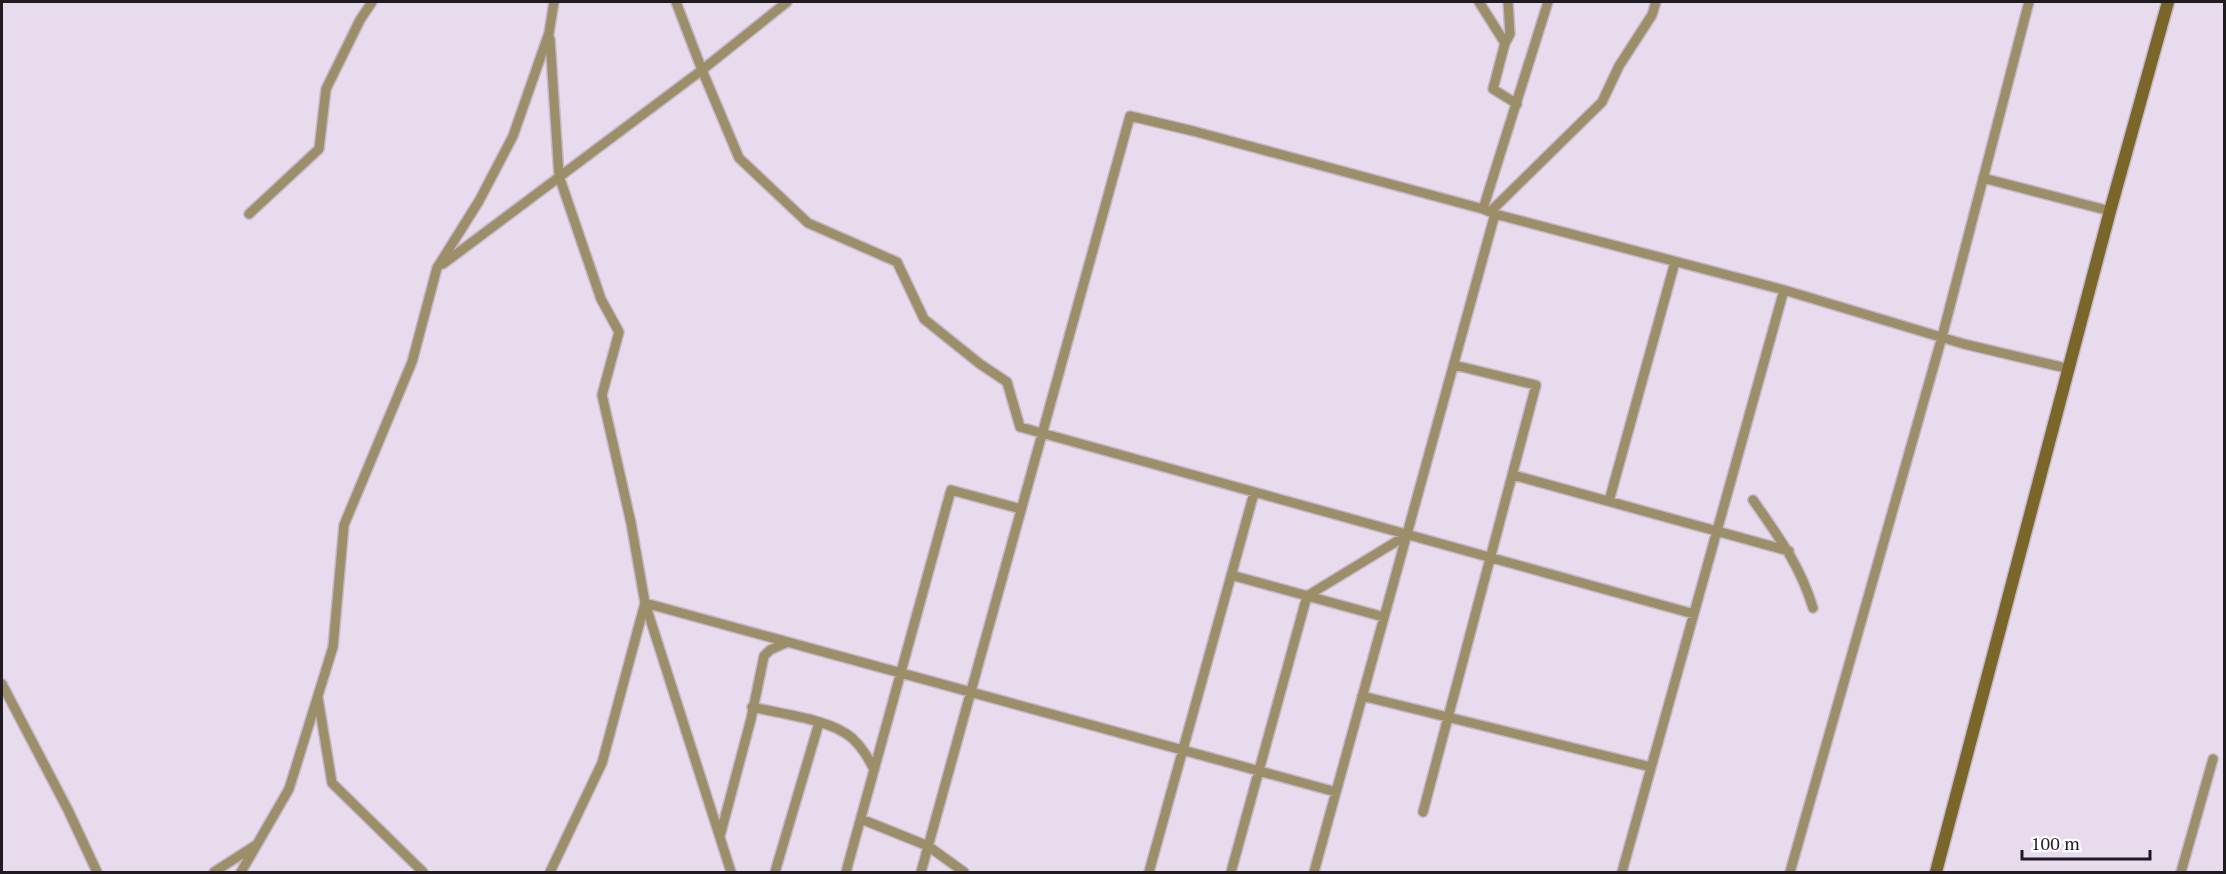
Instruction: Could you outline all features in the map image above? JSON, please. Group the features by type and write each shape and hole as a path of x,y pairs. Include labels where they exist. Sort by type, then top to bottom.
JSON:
{"main road":[{"path":"1936,873 2110,211 2168,2"}],"street":[{"path":"249,213 319,149 326,90 360,20 372,2"},
{"path":"241,873 289,789 333,647 344,525 412,362 437,268 478,201 513,136 549,33 554,2"},
{"path":"676,2 739,158 808,223 897,262 924,319 980,364 1007,382 1020,427 1694,614"},
{"path":"437,268 702,70 787,2"},
{"path":"1479,2 1505,43"},
{"path":"1508,2 1510,34 1505,43 1493,89 1517,104"},
{"path":"1314,873 1454,365 1517,104 1548,2"},
{"path":"1490,212 1602,102 1619,66 1652,15 1656,2"},
{"path":"1790,873 1942,336 2029,2"},
{"path":"549,33 559,176 601,299 619,332 602,395 631,523 645,603 731,873"},
{"path":"921,873 1130,116 1784,290 1964,344 2070,369"},
{"path":"1983,178 2110,211"},
{"path":"1609,501 1676,262"},
{"path":"1622,873 1784,290"},
{"path":"1423,812 1536,384 1454,365"},
{"path":"1513,475 1790,551"},
{"path":"846,873 951,490 1021,509"},
{"path":"1149,873 1254,493"},
{"path":"1753,500 1790,551 1805,582 1813,608"},
{"path":"1231,873 1307,596 1407,535"},
{"path":"1231,575 1384,617"},
{"path":"645,603 1335,792"},
{"path":"550,873 602,764 645,603"},
{"path":"720,836 751,718 764,656 770,650 788,642"},
{"path":"2,684 68,810 97,873"},
{"path":"1362,696 1651,767"},
{"path":"317,697 332,783 423,873"},
{"path":"752,707 819,723 838,730 852,738 866,754 874,770"},
{"path":"775,873 819,723"},
{"path":"2181,873 2213,759"},
{"path":"861,819 928,846 964,873"},
{"path":"214,873 258,843"}]}
